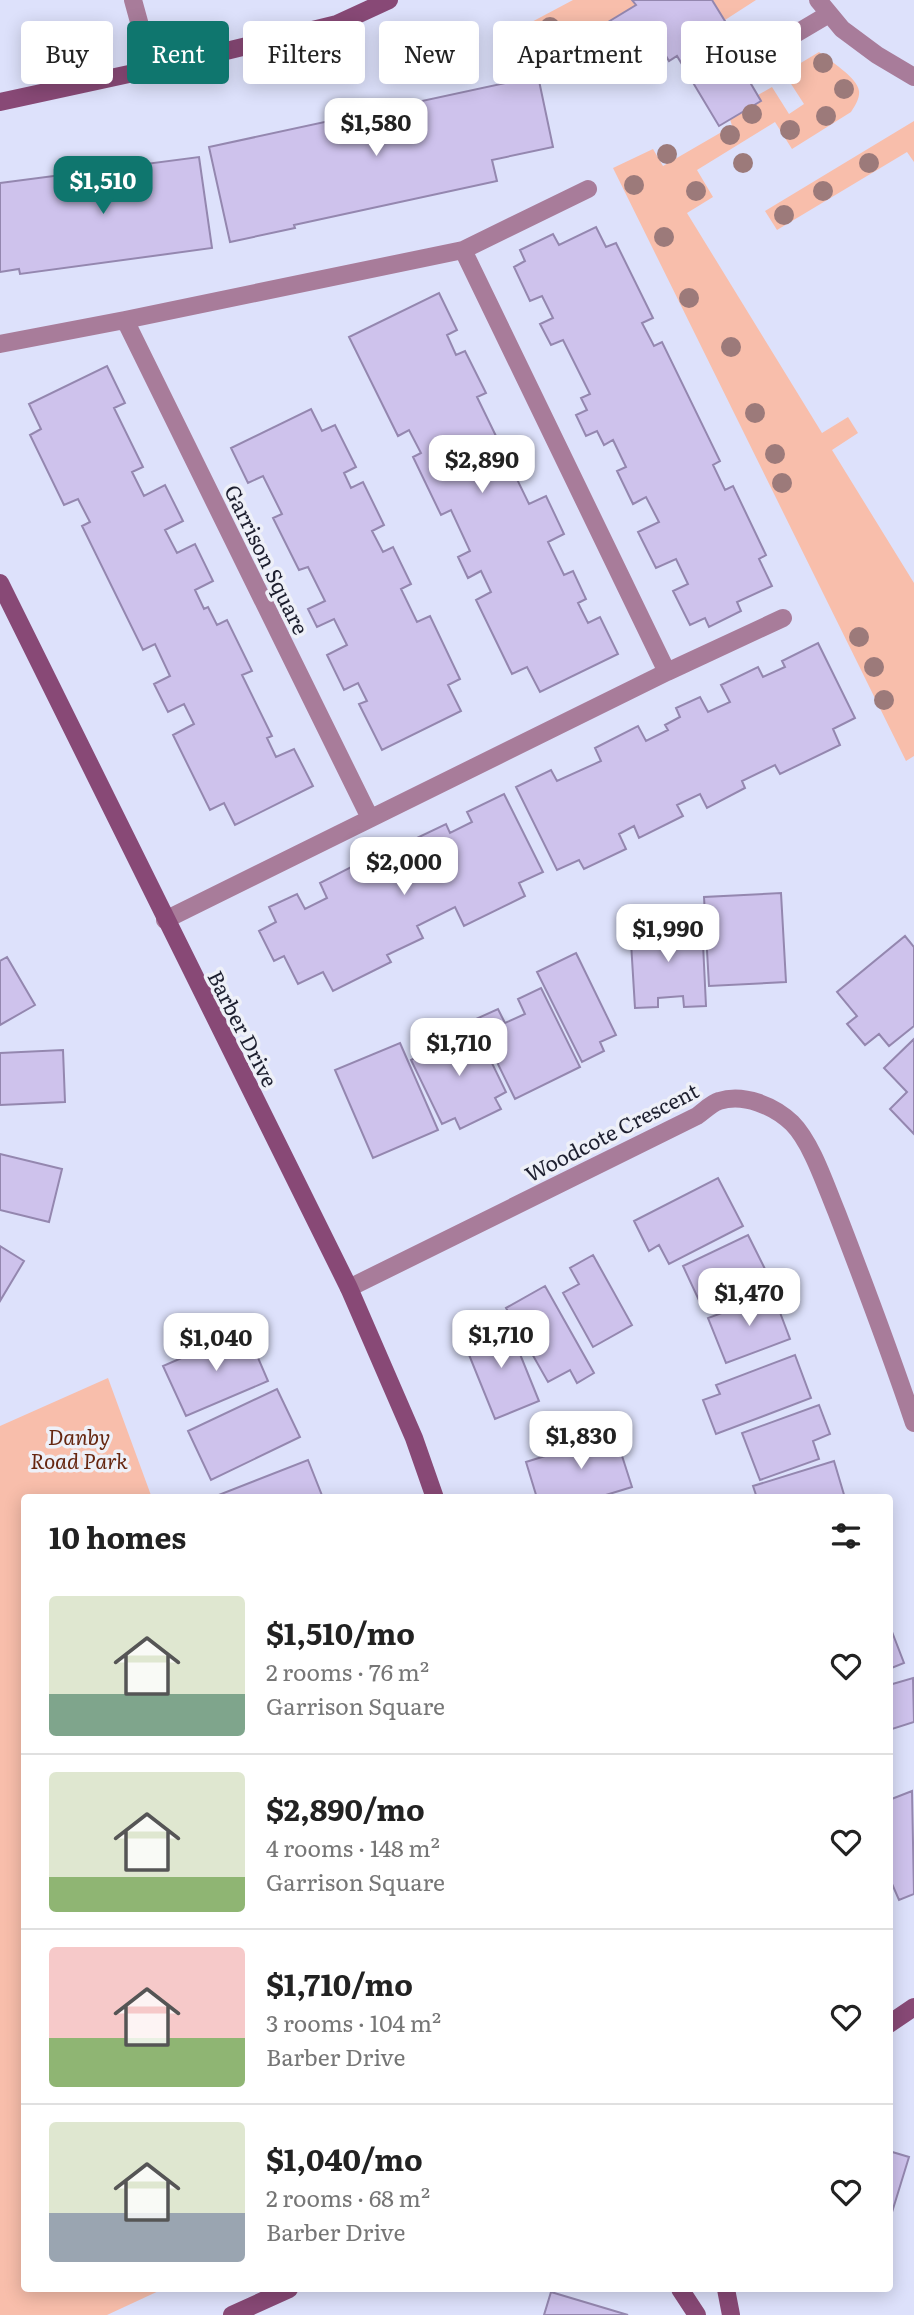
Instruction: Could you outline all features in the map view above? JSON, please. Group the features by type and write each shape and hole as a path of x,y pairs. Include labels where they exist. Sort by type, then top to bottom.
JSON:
{"street":[{"path":"133,0 139,21"},
{"path":"229,50 337,24 389,0"},
{"path":"818,0 842,29 877,55 914,77"},
{"path":"801,31 829,14"},
{"path":"0,102 127,74"},
{"path":"0,344 463,250 588,189"},
{"path":"463,250 667,671"},
{"name":"Garrison Square","path":"125,320 370,818"},
{"name":"Barber Drive","path":"0,583 349,1288 414,1438 434,1494"},
{"path":"165,920 667,671 783,618"},
{"name":"Woodcote Crescent","path":"349,1288 697,1116 718,1101 741,1098 775,1109 794,1125 807,1145 882,1326 914,1423"},
{"path":"893,2011 914,2005"},
{"path":"893,2021 914,2005"},
{"path":"232,2315 282,2292"},
{"path":"682,2292 697,2315"},
{"path":"727,2292 731,2315"}],"green space":[{"path":"573,0 632,0 636,5 609,21 534,21"},
{"path":"712,0 756,0 725,20"},
{"path":"819,52 849,75 859,91 856,105 851,112 792,149 775,122 697,170 713,197 687,213 822,433 848,417 858,433 832,450 914,583 914,756 906,761 613,168 653,149 663,166 732,126 730,119 761,101 758,95 772,87 789,114 804,104 791,84 801,84 801,63"},
{"path":"914,121 914,162 907,152 777,230 765,211"},
{"name":"Danby Road Park","path":"108,1378 151,1494 21,1494 21,2292 157,2292 107,2315 0,2315 0,1426"}],"building":[{"path":"632,0 712,0 725,21 681,21 681,63 677,56 669,61 667,21 610,21 636,5"},
{"path":"501,84 540,84 553,147 492,160 497,181 294,225 295,228 230,242 209,147"},
{"path":"694,84 751,84 761,101 719,126"},
{"path":"199,157 212,248 20,274 19,269 0,272 0,183"},
{"path":"596,227 606,247 616,243 653,318 642,323 654,346 662,342 720,461 713,465 725,490 733,486 766,555 759,559 772,586 737,602 741,611 709,627 705,618 690,625 673,591 688,584 676,559 656,568 638,532 659,522 646,497 633,504 617,471 626,467 613,440 604,445 597,431 586,436 576,415 587,410 581,398 590,394 563,340 551,345 540,324 553,318 542,296 530,301 514,267 525,261 520,250 553,234 559,245"},
{"path":"439,293 457,330 447,335 456,355 465,351 486,393 477,397 529,504 546,496 564,534 548,542 564,575 573,571 586,599 578,603 588,623 600,617 618,654 540,692 527,667 512,674 476,600 491,592 481,571 468,578 458,557 470,551 451,510 441,515 413,457 421,453 409,430 398,436 349,337"},
{"path":"107,366 125,403 114,408 143,467 132,472 144,496 165,485 183,521 165,530 177,553 195,544 213,581 195,590 204,609 208,607 217,625 227,620 252,671 242,675 272,736 267,738 276,757 294,749 313,786 235,825 224,803 210,810 173,735 194,724 184,704 168,712 154,684 170,676 155,644 143,650 82,526 90,522 78,499 64,505 30,435 41,429 29,404"},
{"path":"311,409 322,431 335,425 356,467 344,473 351,488 363,482 384,525 372,531 383,552 393,547 411,584 401,589 417,622 430,616 460,679 448,685 461,711 382,750 359,704 367,701 358,683 344,690 327,655 347,645 334,619 317,627 308,609 325,601 308,567 299,570 273,518 282,514 263,476 248,483 231,448"},
{"path":"818,643 855,718 833,729 840,745 780,774 775,765 742,781 745,788 707,808 700,794 677,805 683,816 639,838 634,826 619,834 626,849 584,869 579,860 557,870 516,787 551,770 557,781 601,761 595,748 638,726 646,741 668,730 665,725 680,717 676,708 700,697 708,712 730,702 721,685 758,667 763,677 785,667 782,661"},
{"path":"504,794 543,872 519,883 525,896 464,926 455,907 417,926 423,938 387,955 391,962 333,991 323,972 298,984 284,956 274,961 259,931 276,922 269,907 297,894 305,909 327,898 320,883 357,864 364,879 404,860 398,847 446,824 450,833 472,822 467,812"},
{"path":"781,893 786,982 709,986 704,897"},
{"path":"702,923 706,1006 684,1007 683,996 658,998 658,1007 635,1008 630,926"},
{"path":"905,936 914,947 914,1026 889,1046 879,1034 865,1045 847,1024 857,1016 837,992"},
{"path":"576,953 616,1035 600,1042 604,1051 582,1062 537,972"},
{"path":"7,957 35,1005 0,1025 0,961"},
{"path":"541,988 580,1067 515,1099 476,1019 498,1009 505,1023 525,1014 518,999"},
{"path":"460,1027 464,1033 475,1028 506,1092 495,1098 501,1109 460,1129 455,1118 442,1124 411,1060 423,1054 420,1047"},
{"path":"914,1039 914,1134 890,1109 907,1092 884,1068"},
{"path":"400,1043 438,1130 373,1158 335,1070"},
{"path":"63,1050 65,1102 0,1105 0,1053"},
{"path":"0,1154 62,1169 49,1222 0,1210"},
{"path":"718,1178 743,1226 669,1264 659,1245 649,1251 634,1221"},
{"path":"748,1235 769,1277 703,1309 683,1266"},
{"path":"0,1246 24,1261 0,1301"},
{"path":"593,1255 632,1325 593,1347 563,1293 579,1284 570,1268"},
{"path":"545,1286 594,1373 577,1383 570,1370 548,1382 506,1308"},
{"path":"773,1294 790,1339 726,1363 708,1318"},
{"path":"507,1322 539,1401 495,1419 463,1340"},
{"path":"246,1330 268,1381 186,1416 163,1366"},
{"path":"795,1355 811,1398 716,1434 703,1400 720,1394 716,1385"},
{"path":"277,1389 300,1437 211,1480 188,1431"},
{"path":"819,1405 830,1434 813,1441 819,1459 760,1480 742,1433"},
{"path":"615,1434 632,1487 609,1494 536,1494 526,1462"},
{"path":"308,1460 321,1494 221,1494"},
{"path":"834,1461 844,1494 756,1494 753,1486"},
{"path":"893,1634 904,1663 893,1667"},
{"path":"913,1678 914,1722 893,1729 893,1684"},
{"path":"912,1791 914,1894 899,1900 893,1886 893,1798"},
{"path":"893,2152 909,2157 893,2209"},
{"path":"551,2292 628,2315 544,2315"}]}
